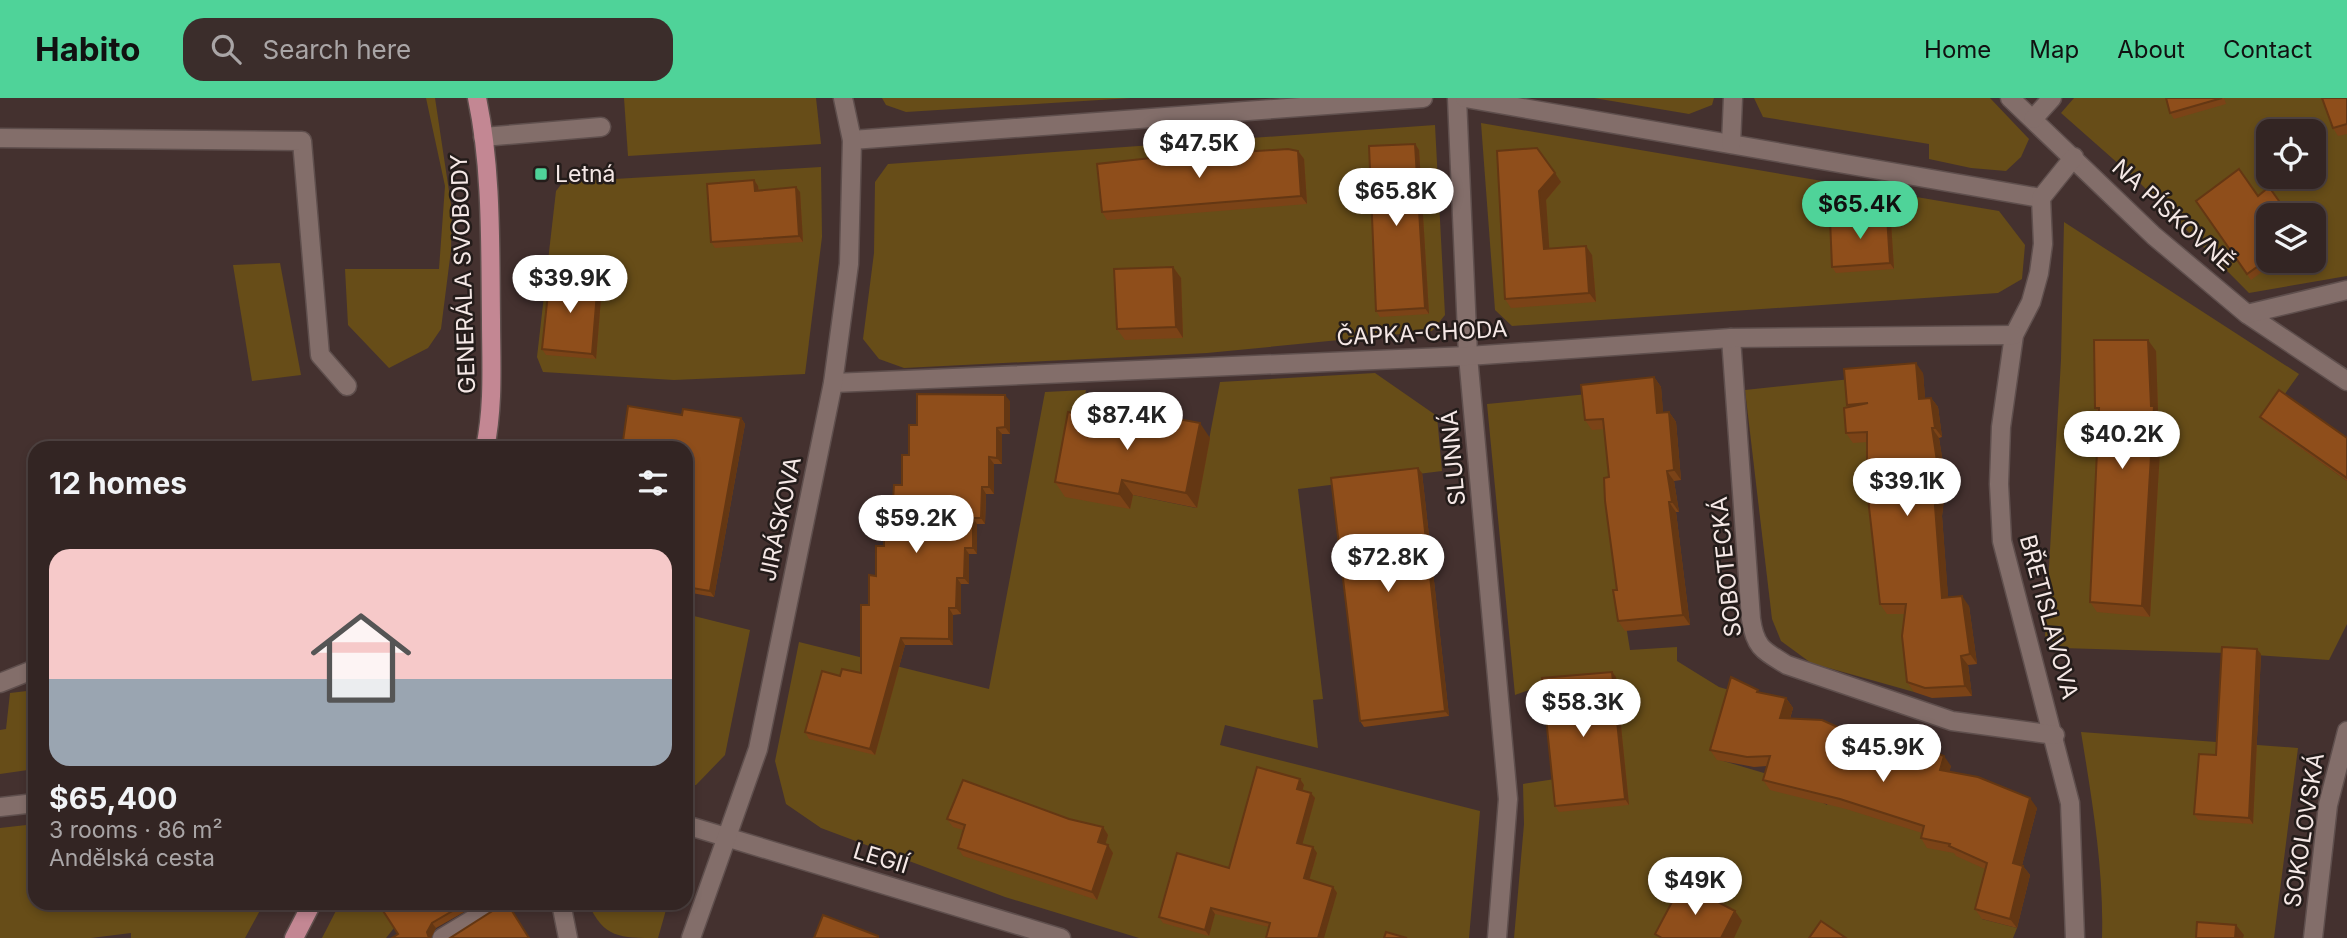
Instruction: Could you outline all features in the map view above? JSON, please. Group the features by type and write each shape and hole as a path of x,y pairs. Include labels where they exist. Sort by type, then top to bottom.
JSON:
{"main road":[{"name":"GENERÁLA SVOBODY","path":"477,98 484,137 491,302 491,419 486,441"},
{"path":"294,938 308,910"}],"street":[{"name":"JIRÁSKOVA","path":"691,938 728,838 735,807 758,749 833,383 849,264 852,140 843,98"},
{"path":"852,140 1195,107 1423,98"},
{"name":"SLUNNÁ","path":"1457,98 1468,356 1508,799 1497,938"},
{"path":"1465,98 2041,198 2074,157"},
{"path":"1731,144 1733,98"},
{"name":"NA PÍSKOVNĚ","path":"2010,98 2154,236 2246,314 2347,381"},
{"path":"2033,119 2052,98"},
{"path":"484,137 601,127"},
{"path":"0,138 302,141 320,355 347,386"},
{"name":"BŘETISLAVOVA","path":"2041,198 2043,244 2039,274 2031,302 2014,335 2001,427 1998,484 2002,541 2055,735 2070,803 2075,938"},
{"path":"2246,314 2347,290"},
{"name":"ČAPKA-CHODA","path":"833,383 1468,356 1731,338 2014,335"},
{"name":"SOBOTECKÁ","path":"1731,338 1751,620 1754,638 1763,650 1787,665 1952,721 2055,735"},
{"path":"0,683 28,672"},
{"name":"SOKOLOVSKÁ","path":"2312,938 2328,805 2347,731"},
{"path":"0,807 28,804"},
{"name":"LEGIÍ","path":"693,827 1061,938"},
{"path":"442,938 488,910"},
{"path":"562,910 568,938"}],"shaded area":[{"path":"426,98 435,98 452,211 451,250 441,329 428,348 389,368 348,325 345,269 439,269 445,186"},
{"path":"624,98 816,98 821,144 628,156"},
{"path":"882,98 1131,98 906,112 886,105"},
{"path":"1594,98 1714,98 1712,105 1689,114"},
{"path":"1754,98 1990,98 2029,139 2021,157 2006,171 1971,168 1929,159 1929,144 1763,117"},
{"path":"2074,98 2347,98 2347,276 2249,293 2138,181 2061,113"},
{"path":"1481,123 1999,211 2025,245 2022,279 1998,293 1512,326 1495,310"},
{"path":"1435,125 1445,315 1432,331 1207,353 904,368 879,359 863,339 874,253 875,182 888,164"},
{"path":"821,167 822,237 805,374 674,380 543,372 537,357 556,191 563,182"},
{"path":"2064,222 2299,374 2265,422 2347,481 2347,624 2329,660 2226,653 2062,648 2045,636 2061,360"},
{"path":"280,263 301,375 252,381 233,265"},
{"path":"1375,373 1437,416 1442,471 1298,489 1323,699 1313,700 1318,748 1225,725 1220,745 1480,811 1469,938 1139,938 1005,897 821,828 786,804 775,761 799,642 989,689 1045,392 1086,390 1065,497 1133,495 1196,508 1220,382"},
{"path":"1851,379 1890,412 1914,692 1811,663 1781,641 1772,619 1745,390"},
{"path":"1588,394 1610,429 1622,601 1630,650 1677,647 1677,661 1719,687 1736,692 1720,760 1774,776 1827,805 1840,761 1931,834 1995,868 1982,919 2017,928 2013,938 1514,938 1524,824 1523,784 1555,779 1546,684 1515,695 1487,404"},
{"path":"693,616 750,630 725,755 693,785"},
{"path":"28,691 28,770 0,774 0,730 6,729 10,693"},
{"path":"2081,732 2298,748 2274,938 2102,938 2099,860"},
{"path":"28,825 28,910 260,910 245,938 131,938 131,933 91,938 0,938 0,828"},
{"path":"336,910 387,910 394,928 386,938 322,938"},
{"path":"592,910 666,910 658,938 614,934"}],"building":[{"path":"2166,98 2222,98 2170,113"},
{"path":"2322,98 2347,98 2347,124 2333,128"},
{"path":"1415,144 1425,308 1376,311 1369,146"},
{"path":"1537,148 1555,173 1539,191 1544,249 1586,246 1589,293 1505,299 1497,151"},
{"path":"1288,149 1298,151 1301,196 1102,212 1097,164 1169,156 1170,164 1210,154"},
{"path":"2239,169 2258,196 2270,189 2280,203 2256,203 2256,268 2247,274 2196,201"},
{"path":"754,180 755,191 796,187 799,236 711,242 707,184"},
{"path":"1887,216 1890,263 1832,267 1830,219"},
{"path":"1173,267 1176,327 1117,329 1114,269"},
{"path":"550,275 598,280 592,354 542,349"},
{"path":"2094,340 2148,340 2151,406 2154,406 2142,606 2090,602 2099,408 2095,408"},
{"path":"1916,363 1919,399 1931,398 1935,428 1932,428 1939,474 1935,506 1942,598 1962,596 1970,654 1961,656 1965,686 1925,688 1907,682 1902,636 1906,604 1880,604 1864,463 1867,462 1867,432 1846,433 1844,408 1868,403 1847,405 1844,369"},
{"path":"1654,377 1657,413 1669,412 1674,470 1667,471 1672,502 1669,502 1683,615 1618,621 1613,590 1617,590 1605,501 1604,478 1609,477 1603,419 1585,420 1581,385"},
{"path":"2279,390 2347,438 2347,478 2260,417"},
{"path":"917,394 1005,395 1005,427 997,428 997,458 989,457 989,487 982,487 981,518 973,518 973,548 965,548 964,578 957,578 956,608 949,608 949,639 901,638 870,749 805,732 822,671 840,676 842,669 861,673 861,605 869,605 869,575 876,576 876,546 884,546 884,516 892,515 894,485 902,485 902,455 909,455 909,425 917,425"},
{"path":"628,406 682,415 683,409 741,418 710,591 693,588 693,441 623,441"},
{"path":"1135,411 1200,423 1186,493 1122,480 1119,494 1055,482 1068,412 1133,425"},
{"path":"1418,468 1445,711 1360,721 1331,478"},
{"path":"2222,647 2257,649 2249,818 2194,814 2199,754 2216,755"},
{"path":"1612,672 1625,799 1555,806 1542,678"},
{"path":"1731,677 1758,690 1757,692 1786,698 1780,718 1822,720 1886,749 1888,741 1926,749 1944,756 1940,770 1978,777 2030,798 2013,863 2023,866 2010,919 1975,909 1987,863 1949,846 1950,844 1921,838 1924,826 1840,799 1763,780 1770,756 1747,757 1710,750"},
{"path":"1257,767 1300,779 1297,789 1311,793 1297,843 1313,847 1304,878 1333,887 1318,938 1266,938 1270,923 1211,908 1205,930 1159,917 1177,853 1229,868"},
{"path":"963,780 1069,819 1103,827 1098,842 1108,845 1092,892 958,848 965,825 947,819"},
{"path":"1682,883 1735,911 1721,938 1662,938 1655,934"},
{"path":"383,910 454,910 432,923 427,932 429,938 392,938 398,934"},
{"path":"494,910 511,910 529,938 450,938"},
{"path":"823,915 878,936 878,938 814,938"},
{"path":"1821,921 1846,938 1809,938"},
{"path":"2197,922 2236,925 2235,938 2196,938"},
{"path":"1386,932 1407,938 1384,938"}],"place":[{"name":"Letná","path":"541,174"}]}
